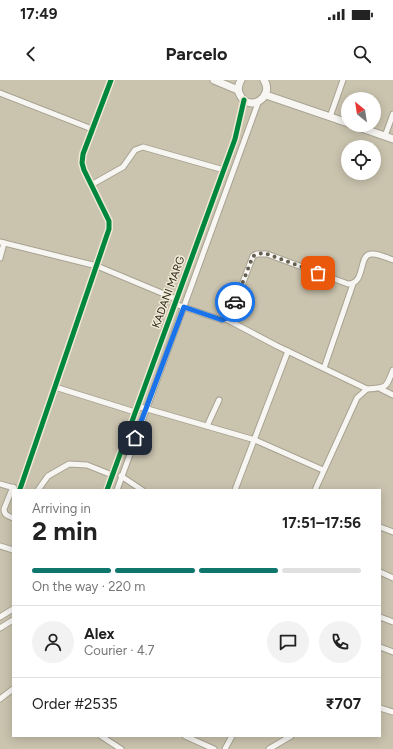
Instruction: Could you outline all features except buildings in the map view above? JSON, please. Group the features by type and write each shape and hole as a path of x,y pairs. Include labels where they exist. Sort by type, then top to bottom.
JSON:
{"street":[{"path":"21,489 55,386 108,235 109,221 82,163 83,154 111,80"},
{"path":"214,80 238,90"},
{"path":"241,80 238,90 241,97 244,100 253,103 262,100 266,95 266,81"},
{"path":"330,117 343,80"},
{"path":"0,95 92,129"},
{"path":"266,95 341,121"},
{"name":"KADANI MARG","path":"107,489 235,139 244,100"},
{"name":"KADANI MARG","path":"117,489 258,102"},
{"path":"386,136 393,114"},
{"path":"374,132 393,139"},
{"path":"91,185 123,167 135,150 143,147 224,170"},
{"path":"0,258 2,242 97,266 176,301 184,307 222,320 226,319 367,389 381,389 393,394"},
{"path":"226,319 231,314 253,256 257,254 267,254 348,284 353,284"},
{"path":"324,368 353,284 357,281 368,254 393,260"},
{"path":"235,489 288,351"},
{"path":"381,389 389,380 393,370"},
{"path":"55,386 135,412"},
{"path":"315,489 357,398 367,389"},
{"path":"207,426 219,400"},
{"path":"137,406 255,440 323,470"},
{"path":"39,489 48,476 69,464 87,465 112,475"},
{"path":"121,476 140,489"},
{"path":"0,484 18,489"},
{"path":"12,489 4,512 6,515 12,518"},
{"path":"381,527 393,532"},
{"path":"0,546 12,550"},
{"path":"381,572 393,578"},
{"path":"0,616 12,609"},
{"path":"381,617 393,622"},
{"path":"0,628 12,621"},
{"path":"381,647 393,652"},
{"path":"0,698 12,690"},
{"path":"381,708 393,712"},
{"path":"103,737 121,749"},
{"path":"187,737 214,749"},
{"path":"225,749 231,737"},
{"path":"270,749 289,737"}],"cycle path":[{"path":"20,489 109,229 109,221 82,163 83,154 111,80"},
{"path":"107,489 235,139 244,100"}],"way so far":[{"path":"235,302 253,256 257,254 267,254 318,273"}],"route":[{"path":"135,438 184,307 222,320 226,319 231,314 235,302"}]}
